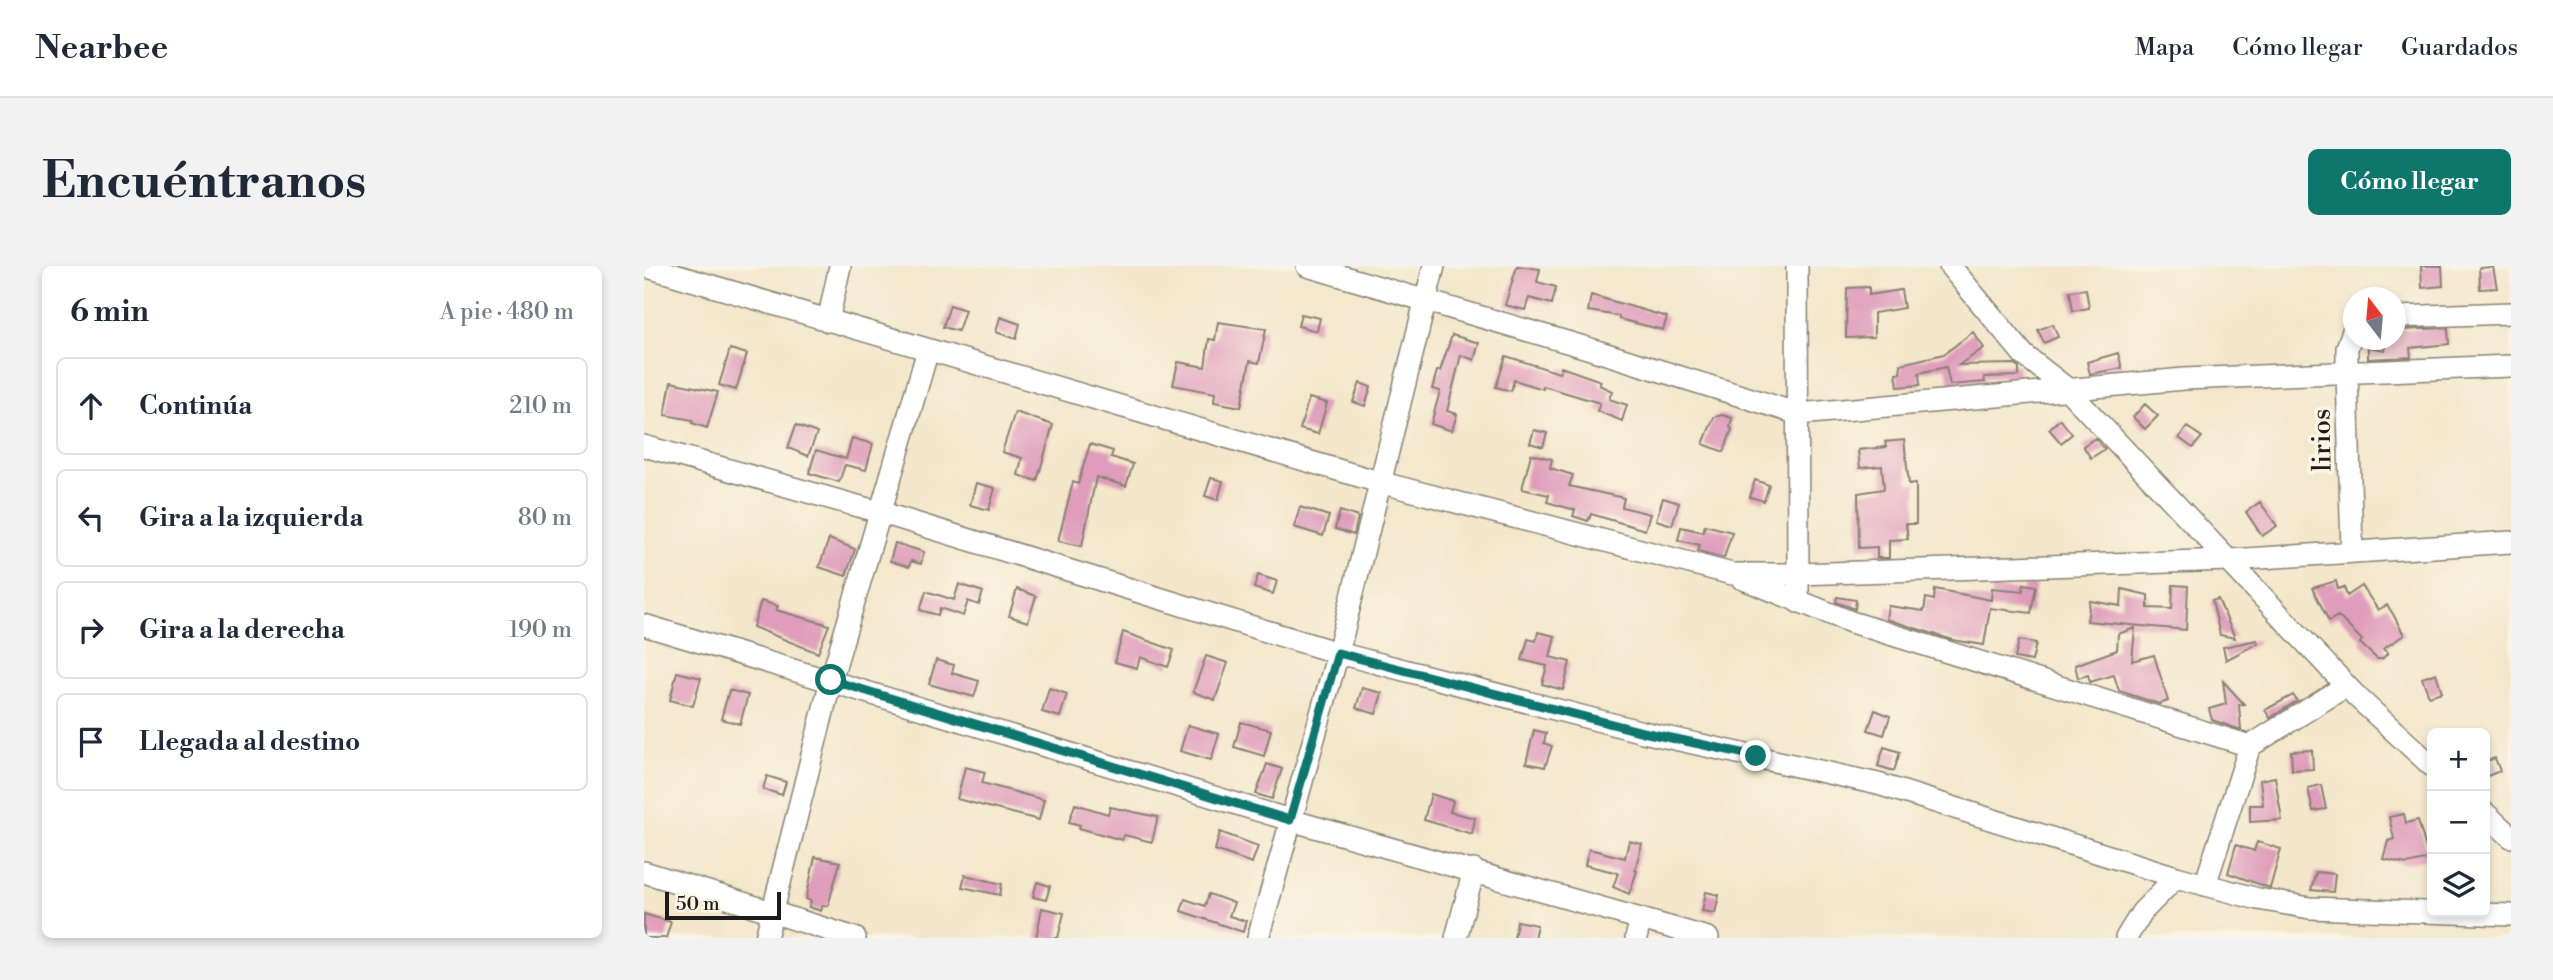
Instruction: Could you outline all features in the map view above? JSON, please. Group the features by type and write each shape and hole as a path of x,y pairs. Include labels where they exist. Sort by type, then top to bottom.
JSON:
{"street":[{"path":"644,266 1380,482 1732,574 1852,622 2250,746"},
{"path":"828,321 840,266"},
{"path":"1307,266 1584,347 1799,414 2065,387 2511,366"},
{"path":"1258,938 1338,653 1434,266"},
{"path":"1797,266 1798,602"},
{"path":"1950,266 2024,355 2065,387 2346,686 2427,761"},
{"path":"2406,317 2511,313"},
{"path":"766,938 831,680 928,350"},
{"name":"lirios","path":"2347,350 2352,552"},
{"path":"644,446 880,512 1338,653 1643,732 1878,784 2205,885 2310,908 2511,915"},
{"path":"1732,574 2230,560 2511,542"},
{"path":"644,625 1290,820 1474,870 1639,929 1708,938"},
{"path":"2205,885 2250,746 2346,686"},
{"path":"2490,818 2511,837"},
{"path":"1456,938 1474,870"},
{"path":"644,872 855,938"},
{"path":"2126,938 2141,912 2176,877"}],"building":[{"path":"1517,266 1540,269 1537,282 1556,287 1552,304 1529,298 1525,310 1505,305"},
{"path":"2421,266 2442,266 2443,286 2422,288"},
{"path":"2493,267 2497,288 2480,289 2479,268"},
{"path":"1869,287 1869,295 1901,290 1904,308 1874,313 1874,337 1846,338 1847,288"},
{"path":"2086,289 2089,308 2073,311 2070,291"},
{"path":"1591,295 1667,317 1663,330 1619,319 1619,316 1588,311"},
{"path":"950,305 965,310 958,331 943,327"},
{"path":"1301,314 1320,318 1317,331 1298,326"},
{"path":"1000,317 1020,324 1016,339 996,332"},
{"path":"1218,322 1266,329 1259,363 1250,361 1241,407 1214,402 1215,393 1173,385 1178,362 1205,367 1209,339 1215,340"},
{"path":"2053,324 2058,337 2044,343 2038,330"},
{"path":"2448,328 2449,344 2410,348 2411,357 2368,359 2368,350 2406,350 2406,330"},
{"path":"1973,332 1984,348 1959,365 2015,364 2019,368 2019,376 1984,377 1985,382 1950,385 1946,367 1919,373 1920,385 1898,387 1896,373 1900,373 1901,364 1944,354"},
{"path":"1452,335 1479,343 1474,360 1461,355 1447,411 1457,414 1452,431 1431,424 1440,391 1432,389"},
{"path":"730,349 747,354 736,390 719,385"},
{"path":"2118,353 2122,368 2090,374 2087,362"},
{"path":"1506,356 1559,373 1561,367 1601,381 1599,385 1612,391 1609,399 1627,405 1622,421 1597,411 1600,403 1543,386 1543,389 1514,380 1511,391 1496,387"},
{"path":"671,382 718,392 707,428 692,423 693,420 665,415"},
{"path":"1360,383 1371,387 1365,406 1353,402"},
{"path":"1309,398 1327,403 1318,434 1300,429"},
{"path":"2145,404 2158,416 2145,429 2133,417"},
{"path":"1015,412 1053,425 1037,481 1018,475 1022,458 1002,452"},
{"path":"1722,415 1732,418 1732,429 1724,452 1703,444 1714,417"},
{"path":"2060,419 2072,434 2061,443 2049,429"},
{"path":"796,425 817,433 808,456 788,448"},
{"path":"2187,427 2202,437 2193,448 2179,438"},
{"path":"1534,430 1547,433 1543,447 1530,443"},
{"path":"852,438 873,444 866,470 845,465 839,482 809,473 816,450 846,459"},
{"path":"2095,438 2105,449 2091,458 2083,446"},
{"path":"1904,440 1909,484 1916,483 1916,524 1906,524 1908,539 1889,540 1889,558 1877,558 1877,547 1859,548 1858,493 1884,489 1882,466 1860,468 1858,450 1886,447 1885,442"},
{"path":"1090,444 1113,451 1111,457 1133,464 1126,486 1096,477 1082,546 1058,541 1073,482 1078,484"},
{"path":"1531,454 1552,459 1550,468 1573,475 1569,486 1624,498 1622,507 1650,514 1645,530 1591,514 1588,521 1573,516 1575,510 1547,502 1549,495 1522,489"},
{"path":"1211,478 1223,481 1218,500 1205,496"},
{"path":"1755,480 1769,485 1764,501 1750,497"},
{"path":"976,483 995,488 989,510 970,505"},
{"path":"1663,498 1679,503 1672,525 1656,520"},
{"path":"2260,502 2277,526 2262,536 2246,512"},
{"path":"1300,507 1329,516 1323,536 1294,527"},
{"path":"1340,511 1358,517 1354,535 1335,529"},
{"path":"1705,525 1732,532 1724,558 1698,551 1700,545 1678,540 1681,527 1703,532"},
{"path":"829,539 855,549 846,576 819,567"},
{"path":"895,543 924,552 921,564 911,561 909,567 890,561"},
{"path":"1258,575 1277,581 1273,594 1254,588"},
{"path":"2336,581 2338,589 2344,587 2347,596 2362,586 2378,610 2387,605 2393,614 2404,635 2383,649 2388,653 2382,659 2377,659 2360,643 2362,640 2338,616 2329,621 2312,588"},
{"path":"959,584 983,592 979,605 968,601 963,616 940,608 938,615 920,610 926,591 954,600"},
{"path":"2024,584 2036,586 2031,613 1990,608 1984,645 1953,640 1886,619 1888,606 1924,611 1926,598 1934,600 1935,589 1991,600 1992,588 2023,591"},
{"path":"2173,585 2188,586 2186,630 2087,621 2090,601 2121,606 2122,589 2148,595 2148,608 2172,609"},
{"path":"1017,589 1036,596 1028,622 1009,616"},
{"path":"1837,597 1856,600 1855,609 1836,602"},
{"path":"2218,599 2235,638 2220,635 2212,601"},
{"path":"761,601 778,606 776,610 829,625 818,653 753,627"},
{"path":"2135,628 2132,661 2154,655 2168,701 2159,704 2119,691 2114,675 2090,682 2088,675 2078,678 2075,665 2117,650 2118,634"},
{"path":"1123,632 1174,650 1168,667 1140,657 1137,668 1115,662"},
{"path":"1538,632 1555,636 1550,657 1570,662 1563,690 1542,684 1547,666 1522,660 1528,639 1536,641"},
{"path":"2019,640 2036,643 2032,661 2015,658"},
{"path":"2257,640 2258,643 2226,660 2223,647"},
{"path":"1206,656 1228,663 1215,700 1193,692"},
{"path":"936,660 954,665 952,673 979,681 974,697 929,684"},
{"path":"677,672 701,678 693,706 670,700"},
{"path":"2436,673 2442,692 2429,696 2422,678"},
{"path":"2223,681 2244,704 2239,705 2241,730 2212,720 2209,709 2226,704"},
{"path":"1049,688 1067,694 1060,717 1042,712"},
{"path":"1362,688 1382,693 1376,714 1356,708"},
{"path":"729,690 748,695 740,724 721,719"},
{"path":"2293,695 2297,701 2270,718 2265,710"},
{"path":"1875,710 1890,716 1884,735 1868,730"},
{"path":"1241,722 1271,730 1264,756 1234,747"},
{"path":"1188,725 1219,734 1211,760 1180,751"},
{"path":"1534,730 1546,733 1544,743 1552,746 1545,767 1526,763"},
{"path":"1884,747 1900,752 1894,771 1878,766"},
{"path":"2312,750 2313,769 2292,770 2291,751"},
{"path":"2495,758 2500,771 2490,775 2490,760"},
{"path":"1267,764 1282,769 1272,799 1256,794"},
{"path":"965,767 985,772 982,783 1044,800 1039,820 957,799"},
{"path":"767,776 786,782 782,795 763,789"},
{"path":"2275,777 2282,820 2250,822 2250,805 2263,805 2260,780"},
{"path":"2321,785 2326,809 2313,811 2308,788"},
{"path":"1431,794 1453,801 1450,812 1475,818 1472,834 1424,820"},
{"path":"1075,804 1108,814 1110,807 1158,817 1152,842 1124,835 1122,840 1079,828 1080,825 1069,822"},
{"path":"2404,814 2406,823 2418,820 2427,859 2407,864 2383,859 2388,841 2394,839 2389,817"},
{"path":"1220,832 1258,846 1252,863 1215,850"},
{"path":"1629,841 1642,844 1629,894 1613,887 1618,873 1585,865 1589,849 1625,858"},
{"path":"2257,842 2281,849 2270,888 2228,873 2236,845 2254,851"},
{"path":"815,857 840,862 828,906 823,905 821,911 809,907 811,901 806,899"},
{"path":"2316,872 2335,874 2333,892 2311,890"},
{"path":"965,875 1002,884 1000,895 962,887"},
{"path":"1037,882 1050,886 1046,900 1033,897"},
{"path":"1706,892 1719,895 1715,913 1702,911"},
{"path":"1209,894 1234,903 1229,916 1246,921 1243,932 1181,911 1185,899 1205,906"},
{"path":"1042,908 1064,913 1058,938 1036,938"},
{"path":"644,914 671,922 666,938 644,938"},
{"path":"1517,921 1537,925 1534,938 1514,938"}],"route":[{"path":"831,680 1290,820 1338,653 1643,732 1756,756"}]}
